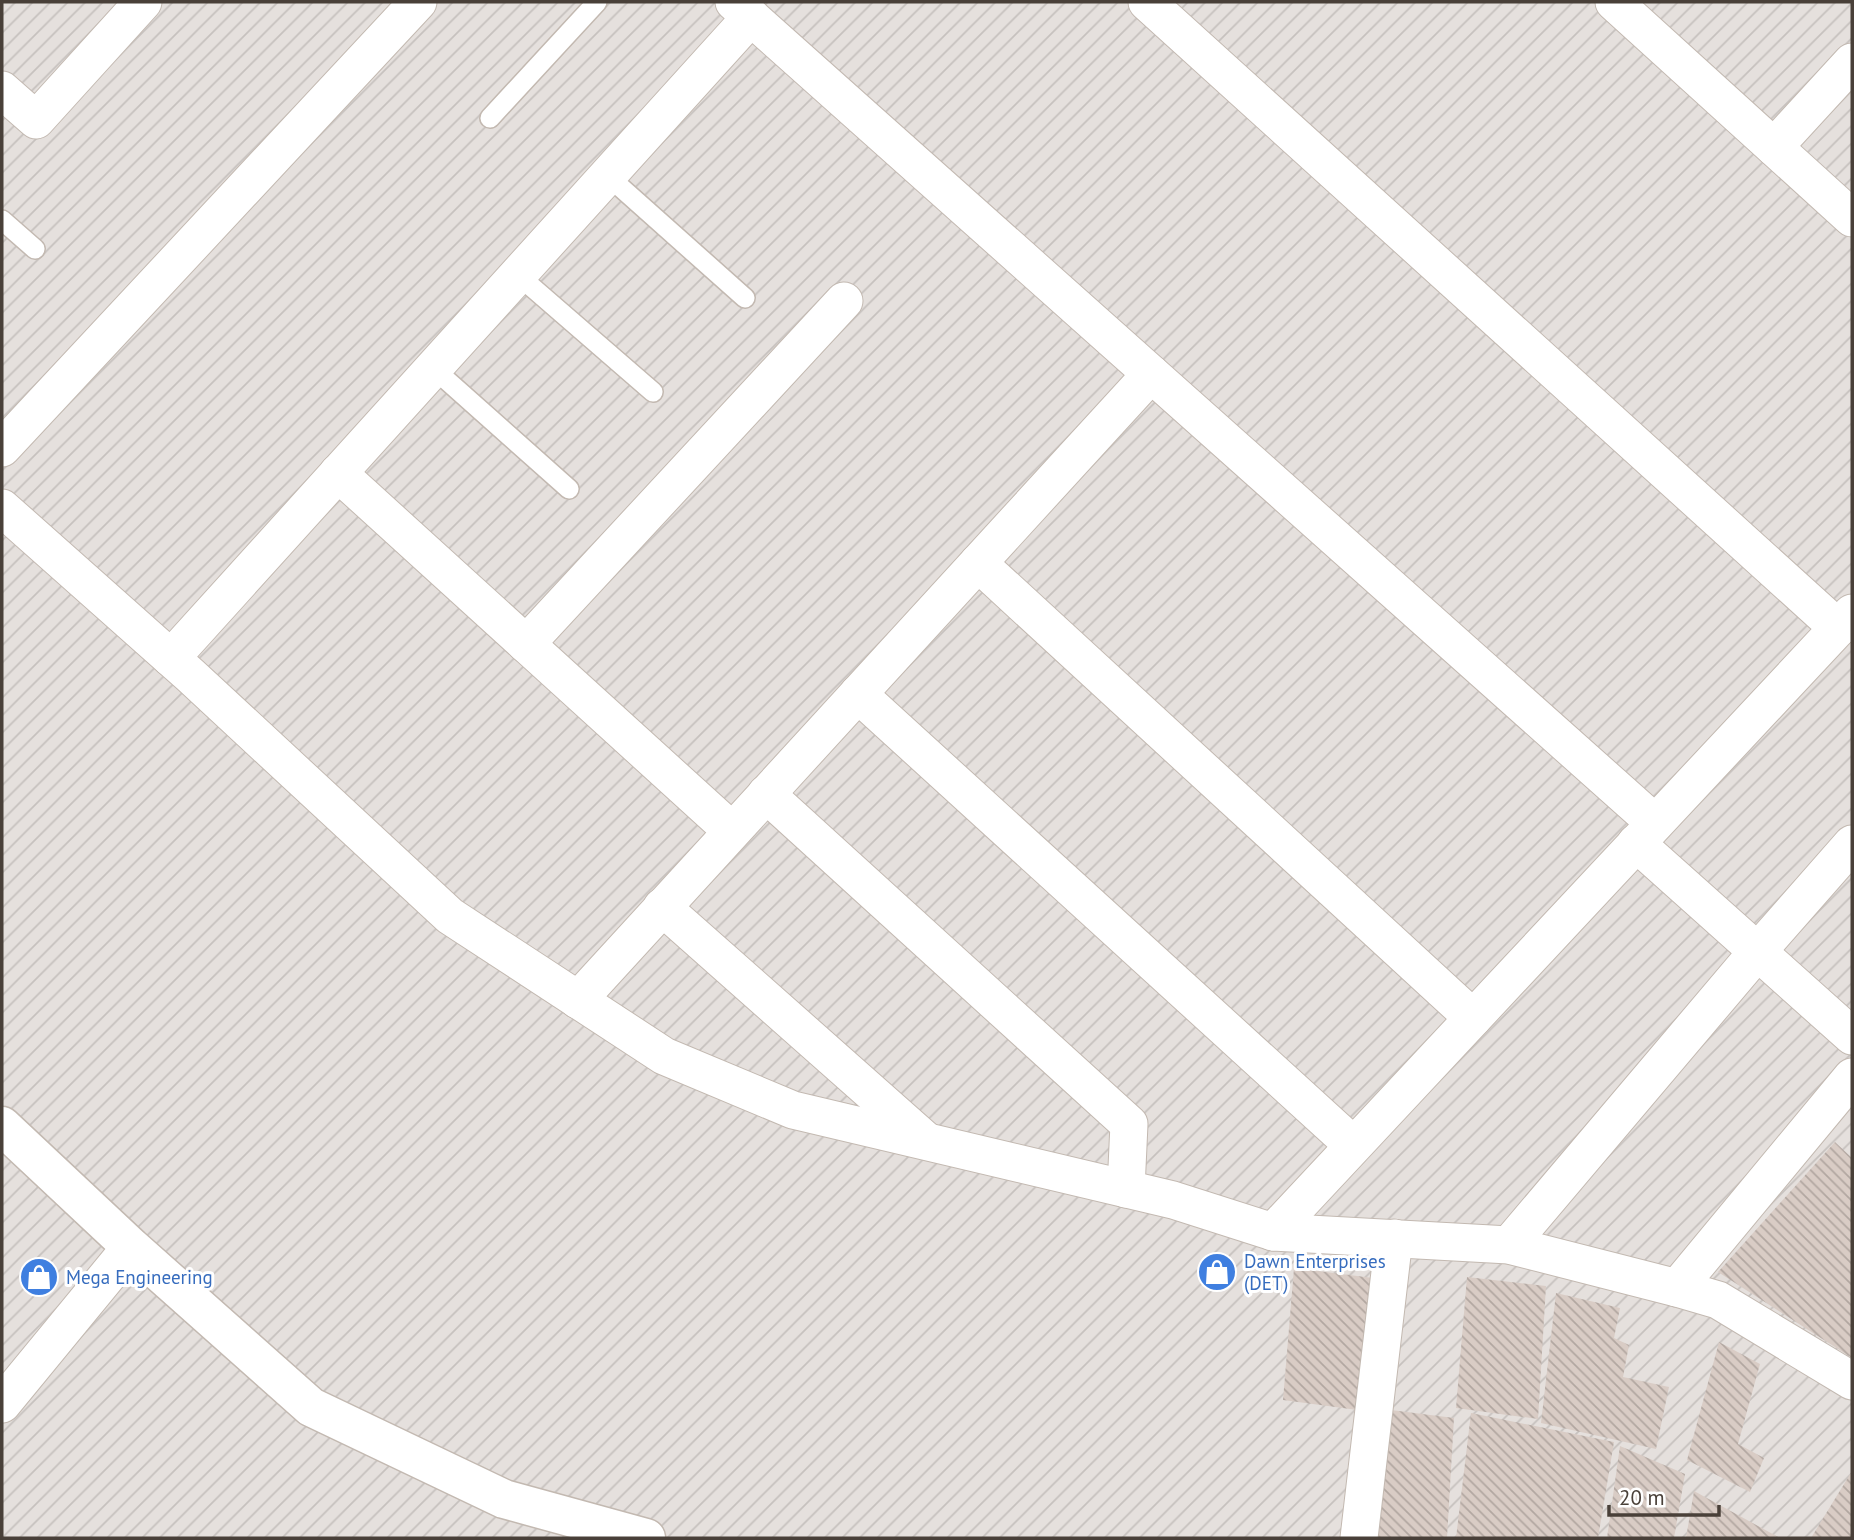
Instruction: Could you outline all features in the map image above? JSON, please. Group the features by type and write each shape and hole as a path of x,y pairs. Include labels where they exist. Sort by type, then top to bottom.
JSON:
{"street":[{"path":"2,90 36,120 143,2"},
{"path":"2,448 418,2"},
{"path":"1147,2 1845,620 1273,1232"},
{"path":"1614,2 1852,218"},
{"path":"171,659 608,176 743,9 1151,374 1645,833 1758,951 1852,1036"},
{"path":"1774,147 1852,62"},
{"path":"526,644 844,301"},
{"path":"578,1000 1151,374"},
{"path":"338,473 732,831"},
{"path":"2,508 171,659 450,916 664,1056 793,1110 1172,1200 1273,1232 1510,1245 1677,1287 1718,1300 1852,1381"},
{"path":"978,563 1473,1018"},
{"path":"858,694 1353,1145"},
{"path":"766,794 1129,1124 1126,1189"},
{"path":"1510,1245 1852,844"},
{"path":"662,907 926,1142"},
{"path":"1677,1287 1852,1077"},
{"path":"2,1126 131,1247 311,1406 504,1499 646,1538"},
{"path":"1359,1538 1394,1238"},
{"path":"2,1404 131,1247"}],"lane":[{"path":"490,118 597,2"},
{"path":"608,176 746,298"},
{"path":"2,220 35,249"},
{"path":"517,275 653,392"},
{"path":"433,368 569,489"}],"shaded area":[{"path":"2,2 1852,2 1852,1538 2,1538"}],"building":[{"path":"1835,1142 1852,1158 1852,1358 1718,1272"},
{"path":"1294,1268 1373,1278 1365,1411 1283,1400"},
{"path":"1467,1277 1546,1286 1538,1419 1456,1408"},
{"path":"1556,1293 1620,1308 1614,1338 1629,1345 1623,1377 1669,1387 1656,1449 1541,1423"},
{"path":"1719,1342 1760,1364 1738,1444 1764,1458 1750,1492 1687,1460"},
{"path":"1375,1408 1454,1418 1447,1538 1365,1538"},
{"path":"1471,1413 1614,1442 1598,1538 1456,1538"},
{"path":"1620,1446 1685,1474 1674,1538 1607,1538"},
{"path":"1852,1471 1852,1538 1811,1538"},
{"path":"1694,1491 1780,1538 1686,1538"}],"place":[{"name":"Dawn Enterprises (DET)","path":"1217,1272"},
{"name":"Mega Engineering","path":"39,1277"}]}
